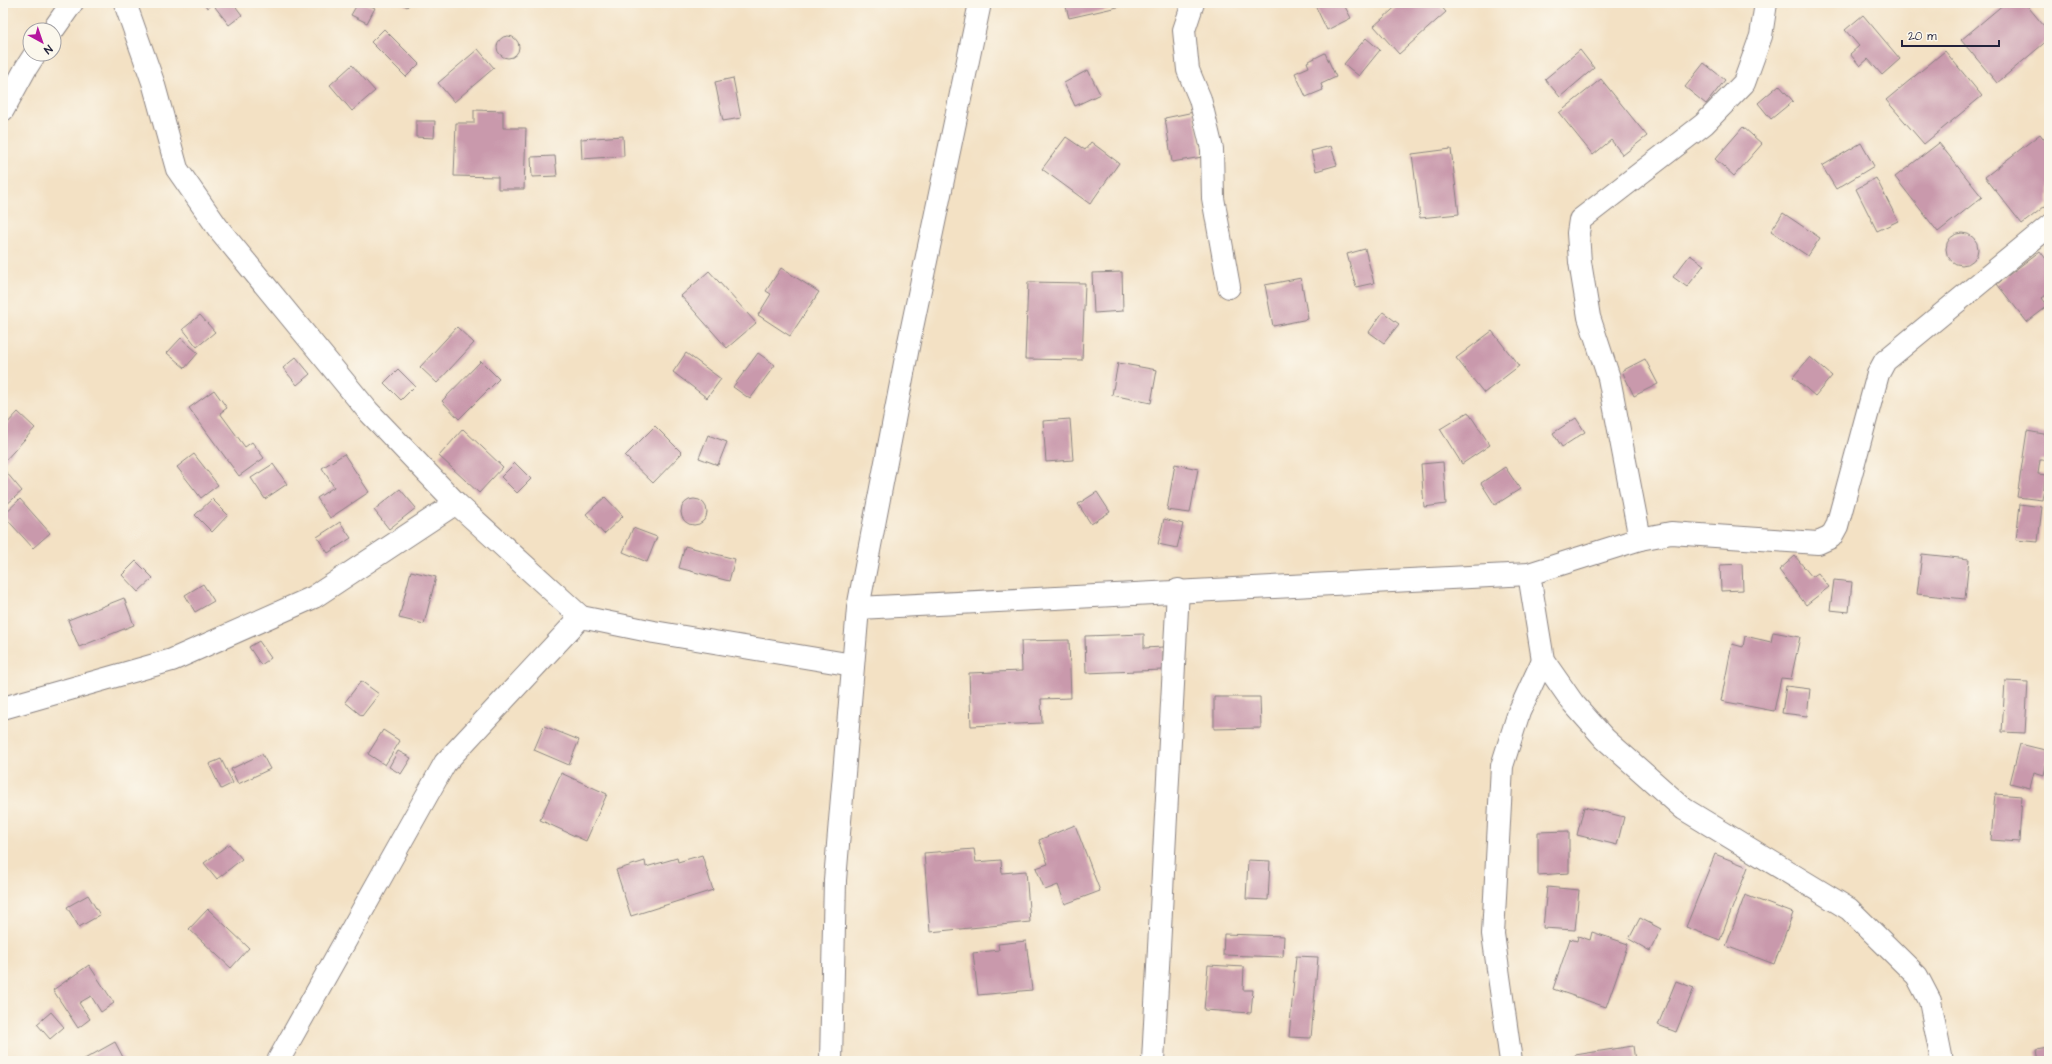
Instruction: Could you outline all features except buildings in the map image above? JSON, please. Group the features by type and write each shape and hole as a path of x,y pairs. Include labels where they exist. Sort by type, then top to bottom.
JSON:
{"street":[{"path":"58,22 72,3"},
{"path":"125,3 153,82 177,169 218,228 368,411 456,503 581,617 654,632 853,665"},
{"path":"831,1061 834,880 858,608 908,342 980,3"},
{"path":"1193,3 1184,30 1188,70 1200,99 1212,149 1213,198 1229,288"},
{"path":"1640,539 1609,378 1589,317 1580,262 1578,233 1580,220 1704,124 1744,83 1761,36 1766,3"},
{"path":"3,110 30,62"},
{"path":"858,608 1178,590 1529,574 1640,539 1671,533 1818,543 1831,537 1837,526 1878,374 1885,361 2049,226"},
{"path":"3,708 172,660 314,597 456,503"},
{"path":"1529,574 1543,660 1573,703 1605,739 1684,809 1849,909 1917,976 1930,1001 1942,1061"},
{"path":"1153,1061 1178,590"},
{"path":"278,1061 445,762 581,617"},
{"path":"1511,1061 1493,934 1502,766 1519,712 1543,660"}]}
